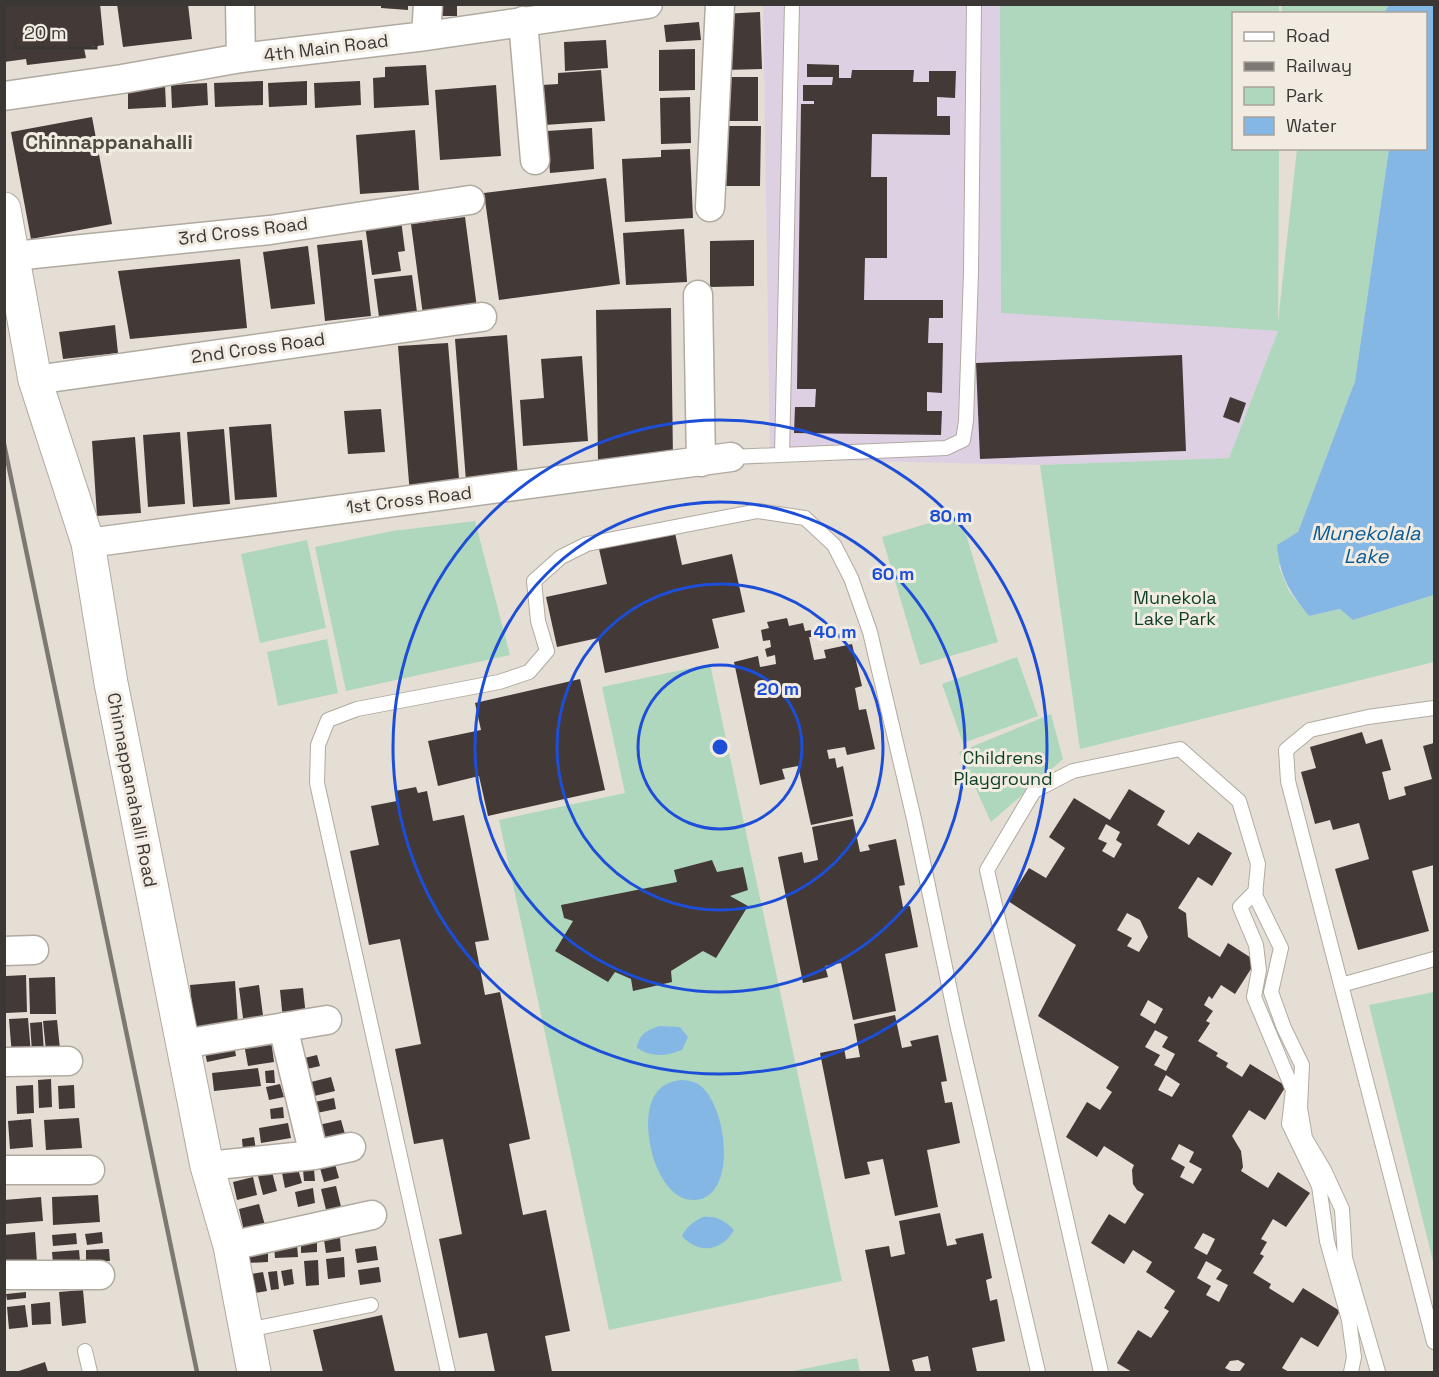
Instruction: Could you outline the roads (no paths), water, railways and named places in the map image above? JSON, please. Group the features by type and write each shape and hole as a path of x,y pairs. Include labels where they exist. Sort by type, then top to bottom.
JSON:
{"street":[{"path":"240,4 241,58"},
{"path":"426,36 428,4"},
{"name":"4th Main Road","path":"4,96 122,79 241,58 426,36 648,4"},
{"path":"710,207 720,4"},
{"path":"523,21 535,160"},
{"name":"3rd Cross Road","path":"14,256 270,230 470,200"},
{"name":"Chinnappanahalli Road","path":"4,209 35,380 88,543 111,683 207,1166 230,1246 254,1372"},
{"path":"698,295 701,462"},
{"name":"2nd Cross Road","path":"35,380 482,317"},
{"name":"1st Cross Road","path":"88,543 731,457"},
{"path":"4,951 34,950"},
{"path":"183,1044 327,1020"},
{"path":"284,1027 314,1155"},
{"path":"4,1062 68,1061"},
{"path":"207,1166 314,1155 351,1147"},
{"path":"4,1170 90,1170"},
{"path":"230,1246 372,1215"},
{"path":"4,1275 100,1275"}],"lane":[{"path":"782,455 792,4"},
{"path":"731,457 946,448 963,440 966,421 971,272 974,4"},
{"path":"448,1372 317,783 318,745 328,720 357,709 499,682 530,672 547,651 538,621 534,581 561,557 587,544 758,511 806,518 834,545 850,578 870,632 914,819 957,1024 1038,1372"},
{"path":"1434,708 1368,717 1310,730 1286,750 1288,781 1434,1342"},
{"path":"1101,1372 987,870 1034,791 1073,771 1180,749 1239,801 1258,864 1255,895 1281,948 1270,992 1302,1065 1300,1108 1305,1138 1324,1170 1342,1209 1345,1258 1378,1372"},
{"path":"1256,891 1240,907 1256,945 1259,970 1254,997 1293,1090 1289,1124 1319,1186 1328,1241 1349,1320 1354,1358 1351,1372"},
{"path":"1341,985 1434,959"},
{"path":"247,1330 371,1305"},
{"path":"85,1351 90,1372"}],"water":[{"name":"Munekolala Lake","path":"1389,5 1434,5 1434,595 1353,620 1340,609 1309,616 1296,599 1283,575 1277,545 1298,532 1355,381 1389,150 1427,150 1427,12 1385,12"},
{"path":"660,1026 680,1027 688,1037 682,1050 660,1055 637,1048 644,1033"},
{"path":"680,1080 698,1084 708,1094 716,1109 724,1148 723,1167 718,1183 709,1195 695,1200 681,1197 670,1188 660,1174 649,1138 648,1120 651,1104 657,1092 665,1085"},
{"path":"703,1217 720,1219 734,1230 717,1246 703,1248 696,1246 682,1236 691,1225"}],"railway":[{"path":"4,444 197,1372"}],"district":[{"name":"Chinnappanahalli","path":"109,142"}],"park label":[{"name":"Munekola Lake Park","path":"1175,608"},
{"name":"Childrens Playground","path":"1003,768"}]}
